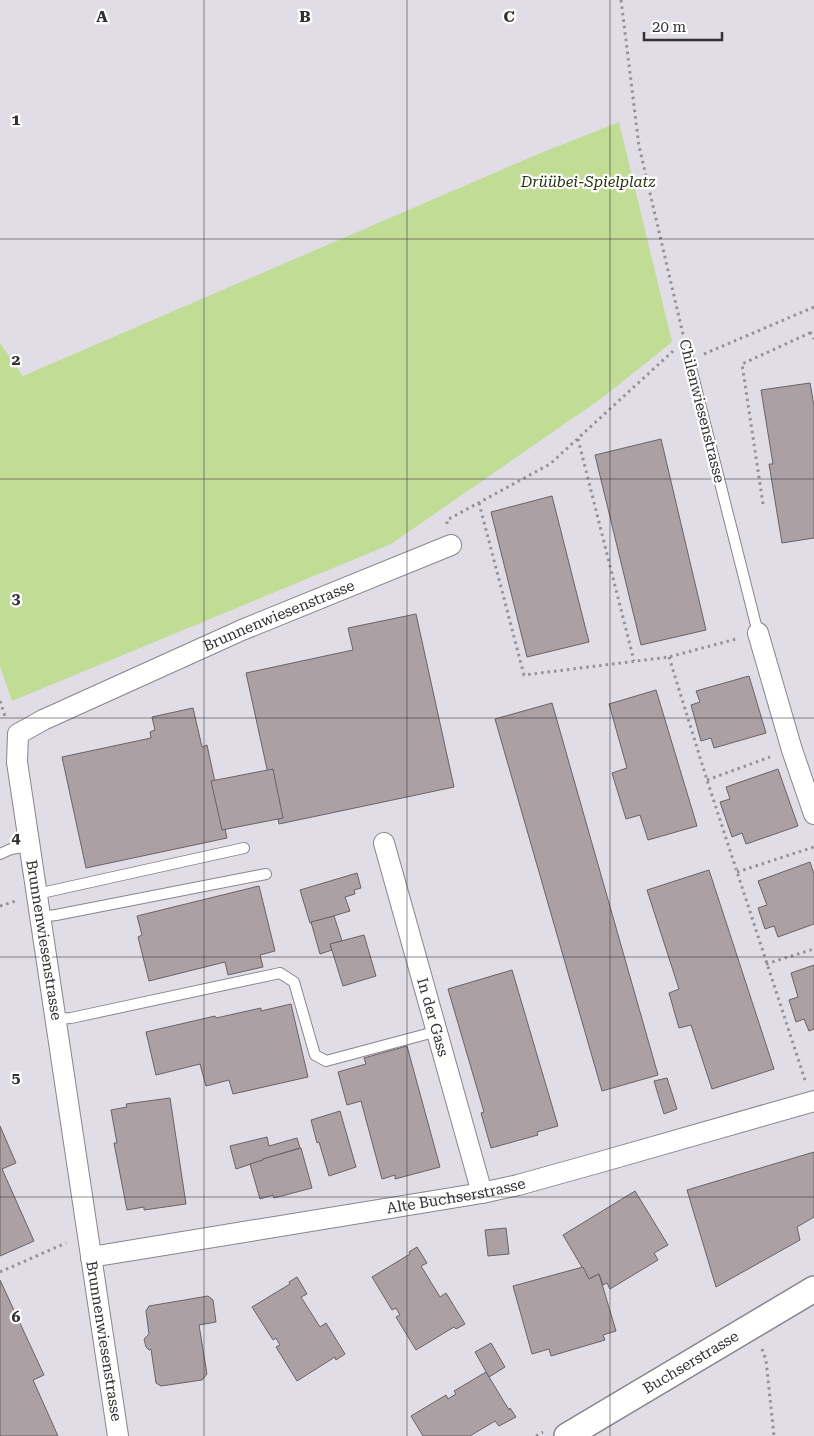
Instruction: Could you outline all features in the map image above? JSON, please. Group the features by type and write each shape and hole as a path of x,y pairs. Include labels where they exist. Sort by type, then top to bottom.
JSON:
{"street":[{"name":"Brunnenwiesenstrasse","path":"118,1436 17,762 18,734 43,720 242,630 451,545"},
{"name":"Chilenwiesenstrasse","path":"758,633 792,750 814,814"},
{"name":"In der Gass","path":"384,842 482,1193"},
{"name":"Alte Buchserstrasse","path":"90,1248 482,1193 571,1171 813,1101"},
{"name":"Buchserstrasse","path":"567,1436 814,1289"}],"lane":[{"name":"Chilenwiesenstrasse","path":"689,360 758,633"},
{"path":"0,854 11,849 30,846"},
{"path":"37,894 244,848"},
{"path":"40,917 266,874"},
{"path":"56,1019 71,1018 280,973 294,982 315,1055 326,1061 438,1030"}],"path":[{"name":"Chilenwiesenstrasse","path":"621,0 639,146 689,360"},
{"path":"689,360 814,307"},
{"path":"762,504 742,364 812,332 814,339"},
{"path":"451,545 447,520 550,464 684,340"},
{"path":"578,439 634,661"},
{"path":"479,503 524,675 669,657 758,633"},
{"path":"669,657 766,964 813,1101"},
{"path":"707,780 792,750"},
{"path":"737,872 814,847"},
{"path":"766,964 814,949"},
{"path":"0,1272 65,1243 90,1248"},
{"path":"752,1325 766,1360 774,1436"}],"green space":[{"name":"Drüübei-Spielplatz","path":"619,122 672,342 602,398 391,544 12,701 0,666 0,343 23,376 536,155"}],"building":[{"path":"810,383 814,406 814,538 782,543 769,464 773,464 761,390"},
{"path":"661,439 706,630 641,645 595,455"},
{"path":"552,496 589,642 527,657 491,512"},
{"path":"416,614 454,787 279,824 246,673 353,650 348,628"},
{"path":"749,676 766,733 714,748 711,738 701,741 691,705 700,702 696,691"},
{"path":"656,690 697,826 648,840 640,815 626,819 612,773 627,768 609,704"},
{"path":"552,703 658,1075 602,1091 495,719"},
{"path":"193,708 202,747 207,745 227,838 86,868 62,757 151,738 150,732 155,730 152,717"},
{"path":"273,769 283,818 222,830 211,781"},
{"path":"778,769 798,826 746,844 742,833 732,837 720,802 730,799 726,787"},
{"path":"810,862 814,874 814,924 778,937 774,926 765,929 758,908 767,905 758,881"},
{"path":"709,870 774,1069 712,1089 691,1025 679,1028 669,993 679,989 647,890"},
{"path":"357,873 361,888 354,890 355,894 345,897 350,911 310,923 300,890"},
{"path":"259,886 275,951 260,955 263,967 228,975 225,962 149,981 138,937 142,935 137,916"},
{"path":"334,916 342,941 330,944 332,950 320,954 311,922"},
{"path":"364,935 376,976 343,986 330,944"},
{"path":"814,965 814,1029 809,1031 804,1019 796,1022 789,1000 798,997 791,973"},
{"path":"512,970 558,1126 537,1132 538,1135 491,1148 481,1113 484,1112 448,989"},
{"path":"291,1004 308,1077 233,1094 229,1080 206,1086 200,1064 156,1075 146,1032 215,1016 216,1018 261,1008 261,1011"},
{"path":"407,1046 440,1167 395,1179 395,1175 382,1179 361,1101 347,1105 338,1072 366,1064 364,1058"},
{"path":"667,1078 677,1109 664,1114 654,1081"},
{"path":"170,1098 186,1204 144,1210 144,1207 127,1210 114,1143 117,1143 111,1110 127,1107 126,1104"},
{"path":"340,1111 356,1167 329,1176 311,1120"},
{"path":"0,1126 16,1163 2,1169 34,1241 0,1256"},
{"path":"267,1137 269,1146 297,1138 300,1148 236,1169 230,1146"},
{"path":"301,1148 312,1188 274,1198 273,1195 260,1199 250,1164"},
{"path":"814,1152 814,1217 797,1227 800,1240 716,1287 687,1190"},
{"path":"635,1191 668,1245 654,1253 658,1260 610,1289 607,1283 603,1285 599,1274 589,1279 563,1235"},
{"path":"506,1228 509,1254 488,1256 485,1230"},
{"path":"417,1247 427,1263 421,1266 440,1297 446,1293 465,1324 456,1329 454,1327 416,1350 396,1317 400,1315 396,1308 392,1310 372,1277 410,1254 409,1252"},
{"path":"583,1267 589,1279 599,1274 616,1331 603,1335 605,1340 551,1356 549,1349 532,1354 513,1286"},
{"path":"297,1277 307,1294 301,1297 320,1327 326,1323 345,1354 336,1360 335,1357 297,1381 276,1347 280,1345 276,1338 273,1340 252,1307 290,1284 289,1282"},
{"path":"0,1280 44,1375 33,1380 58,1436 0,1436"},
{"path":"208,1296 213,1300 216,1322 199,1325 207,1374 202,1380 161,1386 156,1383 151,1349 149,1350 146,1347 144,1339 149,1334 146,1311 149,1306"},
{"path":"491,1343 505,1367 489,1377 475,1352"},
{"path":"486,1372 509,1410 510,1408 516,1417 499,1426 495,1421 470,1436 423,1436 411,1416 446,1395 448,1399 456,1394 454,1391"}]}
